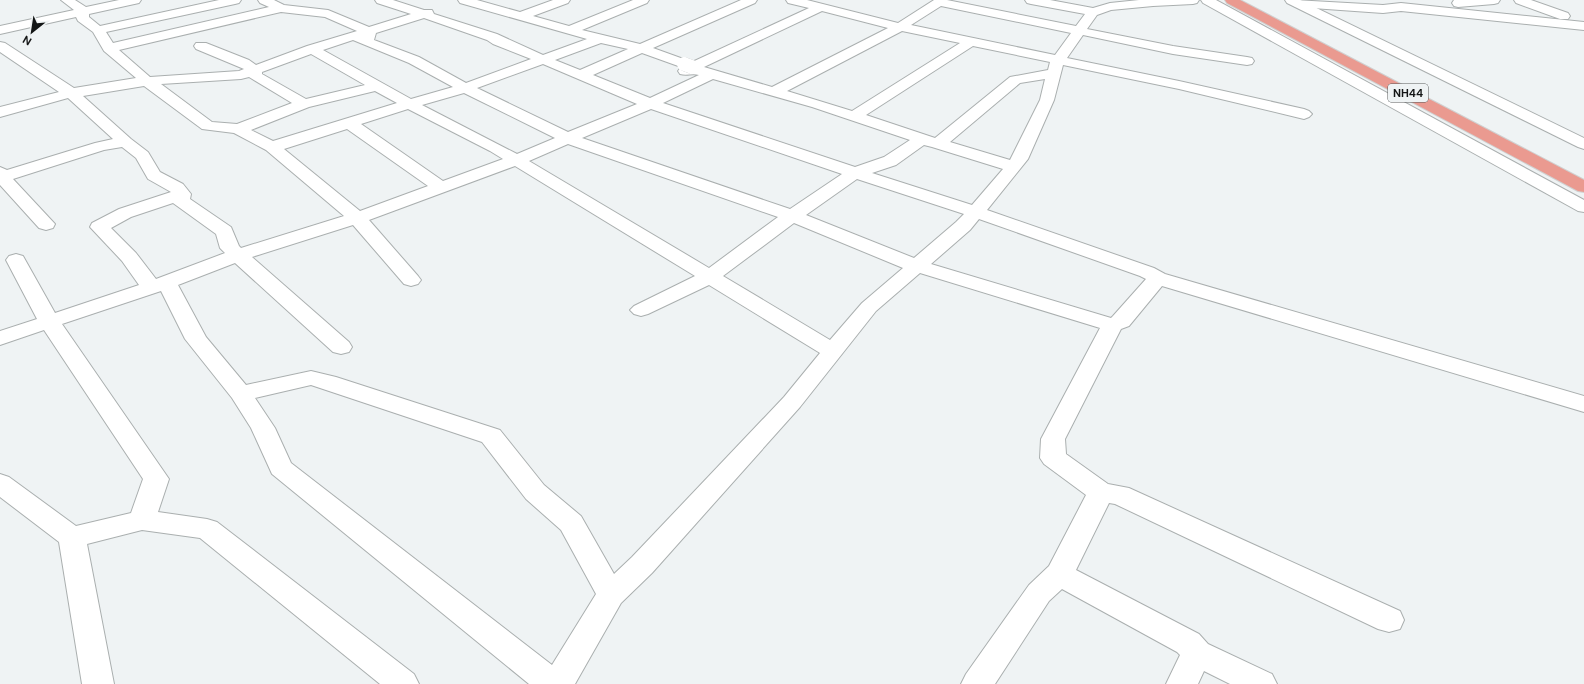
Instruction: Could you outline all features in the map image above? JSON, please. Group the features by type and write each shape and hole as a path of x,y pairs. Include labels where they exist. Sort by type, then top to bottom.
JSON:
{"highway":[{"name":"NH44","path":"1231,0 1584,187"},
{"name":"NH44","path":"1254,0 1475,114"}],"street":[{"path":"67,0 84,12"},
{"path":"0,30 135,0"},
{"path":"98,30 235,0"},
{"path":"264,0 281,8 328,14 365,37 414,60 465,88 567,138 792,216 916,266 1112,325 1122,321 1158,278"},
{"path":"109,48 312,0"},
{"path":"381,0 492,36 498,41 650,104 976,212 1146,272 1158,278 1584,404"},
{"path":"521,16 564,0"},
{"path":"571,30 643,0"},
{"path":"581,75 751,0"},
{"path":"792,0 971,42 1056,66 1179,86 1304,114"},
{"path":"1030,0 1106,6 1193,0"},
{"path":"1207,0 1584,207"},
{"path":"1294,2 1383,9 1494,0"},
{"path":"1520,0 1584,23"},
{"path":"773,92 900,26 941,1 1173,50 1247,62"},
{"path":"1294,2 1584,144"},
{"path":"0,112 71,93 147,81 241,75 312,49 365,37 460,3 521,16 600,39 642,48 688,68 817,104 922,139 1014,167"},
{"path":"558,684 611,595 642,565 792,402 869,307 963,226 1020,160 1047,100 1056,66 1079,31 1106,6"},
{"path":"688,68 821,7"},
{"path":"1401,7 1584,26"},
{"path":"84,12 82,18 98,30 109,48 147,81 208,126 238,129 272,148 357,218 410,280"},
{"path":"272,148 409,104 465,88 600,39"},
{"path":"854,116 971,42"},
{"path":"0,46 71,93 125,142 142,155 154,175 177,188 182,194 182,201 224,231 230,248 341,347"},
{"path":"202,46 244,63 254,70 256,76 304,104"},
{"path":"312,49 409,104 496,148 833,351"},
{"path":"938,144 1015,80 1056,66"},
{"path":"0,338 159,284 238,255 357,218 516,160 650,104 711,74"},
{"path":"238,129 304,104 377,86"},
{"path":"349,123 440,187"},
{"path":"641,310 710,277 792,216 855,173 890,161 922,139"},
{"path":"46,224 1,176 101,146 125,142"},
{"path":"182,194 125,213 99,227 159,284 196,339 241,394 263,428 281,468 552,684"},
{"path":"16,260 49,321 156,479 142,520"},
{"path":"1112,325 1053,439 1053,458 1101,492 1120,495 1389,620"},
{"path":"241,394 311,378 328,382 491,436 535,492 571,523 611,595"},
{"path":"0,483 72,536 98,684"},
{"path":"977,684 1039,593 1059,574 1101,492"},
{"path":"72,536 142,520 207,529 403,684"},
{"path":"1059,574 1188,643 1197,653 1261,684"},
{"path":"1182,684 1197,653"}]}
